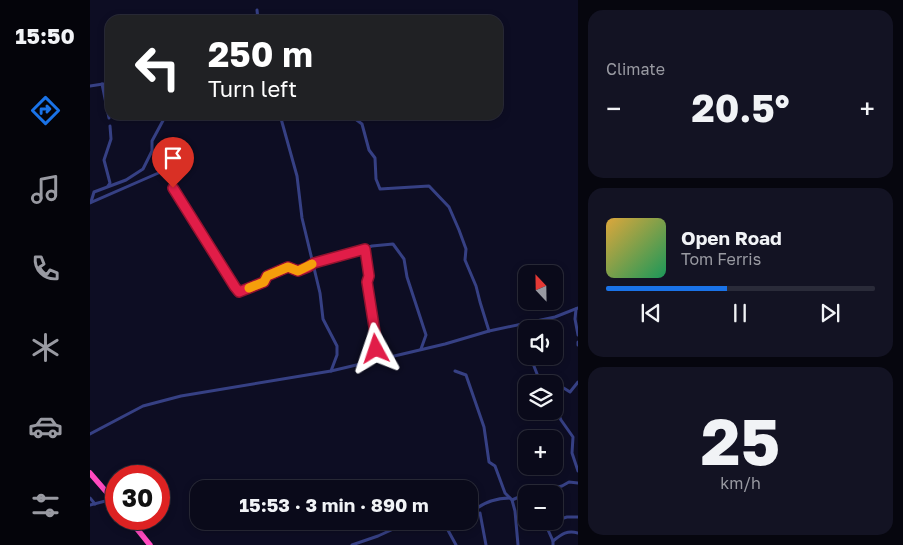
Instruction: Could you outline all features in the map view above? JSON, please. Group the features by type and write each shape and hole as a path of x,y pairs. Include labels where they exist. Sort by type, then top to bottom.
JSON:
{"highway":[{"path":"90,473 105,490"},
{"path":"138,530 150,545"}],"street":[{"path":"257,10 258,15"},
{"path":"102,84 105,99"},
{"path":"90,86 105,84"},
{"path":"91,202 94,192 126,180 143,169 152,151 152,141 163,120"},
{"path":"281,120 297,176 302,218 314,263 323,319 337,346 337,355 331,372"},
{"path":"357,120 362,124 369,150 375,158 376,180 380,188 429,186 449,207 460,230 466,249 465,260 476,286 489,331"},
{"path":"108,186 110,183 104,160 111,139 110,126"},
{"path":"91,202 163,171 239,292 264,282 267,276 288,267 298,271 314,263 372,246 393,244 404,259 410,286 426,335 421,348"},
{"path":"365,249 369,276 367,282 376,339 376,360"},
{"path":"541,320 555,317 577,308"},
{"path":"577,308 575,319 578,335"},
{"path":"90,434 143,406 180,396 331,372 518,325"},
{"path":"456,371 466,375 484,427 489,462 494,466 505,493 511,499 515,511 518,545"},
{"path":"563,388 570,392 578,382"},
{"path":"561,420 573,437 572,454 578,471"},
{"path":"563,485 569,482 578,483"},
{"path":"478,507 483,503 503,498 511,499 518,497"},
{"path":"90,498 95,504"},
{"path":"90,505 105,502"},
{"path":"480,513 486,545"},
{"path":"563,518 578,517"},
{"path":"352,545 391,530"},
{"path":"448,530 456,545"},
{"path":"548,530 553,543 563,533 570,531 578,533"}],"slow traffic":[{"path":"249,288 264,282 267,276 288,267 298,271 312,264"}],"route":[{"path":"173,188 239,292 264,282 267,276 288,267 298,271 314,263 365,249 369,276 367,282 376,349"}]}
